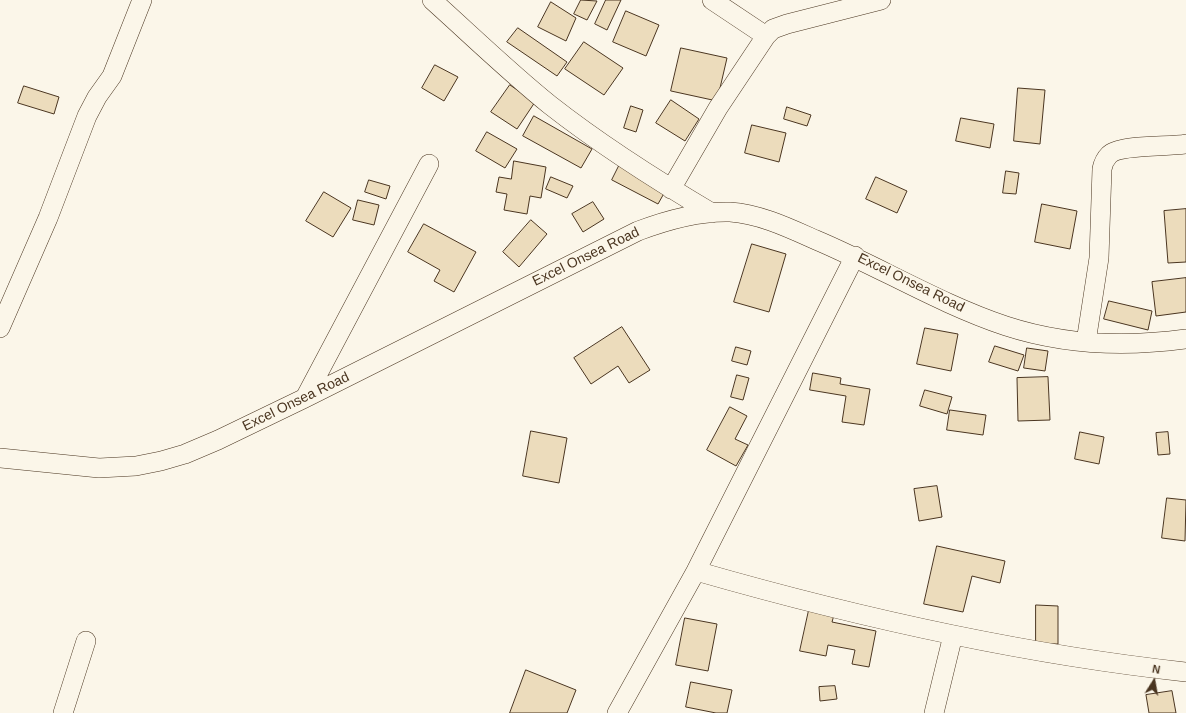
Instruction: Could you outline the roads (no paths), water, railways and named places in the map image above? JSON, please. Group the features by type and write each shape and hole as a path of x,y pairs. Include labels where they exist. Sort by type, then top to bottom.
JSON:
{"street":[{"path":"0,328 48,218 87,116 97,96 112,76 142,0"},
{"path":"432,0 549,104 594,138 671,189 712,212"},
{"path":"712,0 766,36"},
{"path":"671,189 718,108 766,36 774,29 787,24 881,0"},
{"path":"1086,342 1097,280 1102,169 1104,161 1109,155 1116,151 1131,148 1186,144"},
{"path":"305,398 429,164"},
{"name":"Excel Onsea Road","path":"0,458 99,468 136,466 161,461 218,440 638,231 667,220 712,212 730,212 758,217 787,227 855,256 967,310 1007,326 1036,334 1086,342 1155,343 1186,338"},
{"path":"617,713 696,571 855,256"},
{"path":"696,571 815,603 953,634 1110,664 1186,672"},
{"path":"934,713 953,634"},
{"path":"63,713 86,641"}]}
